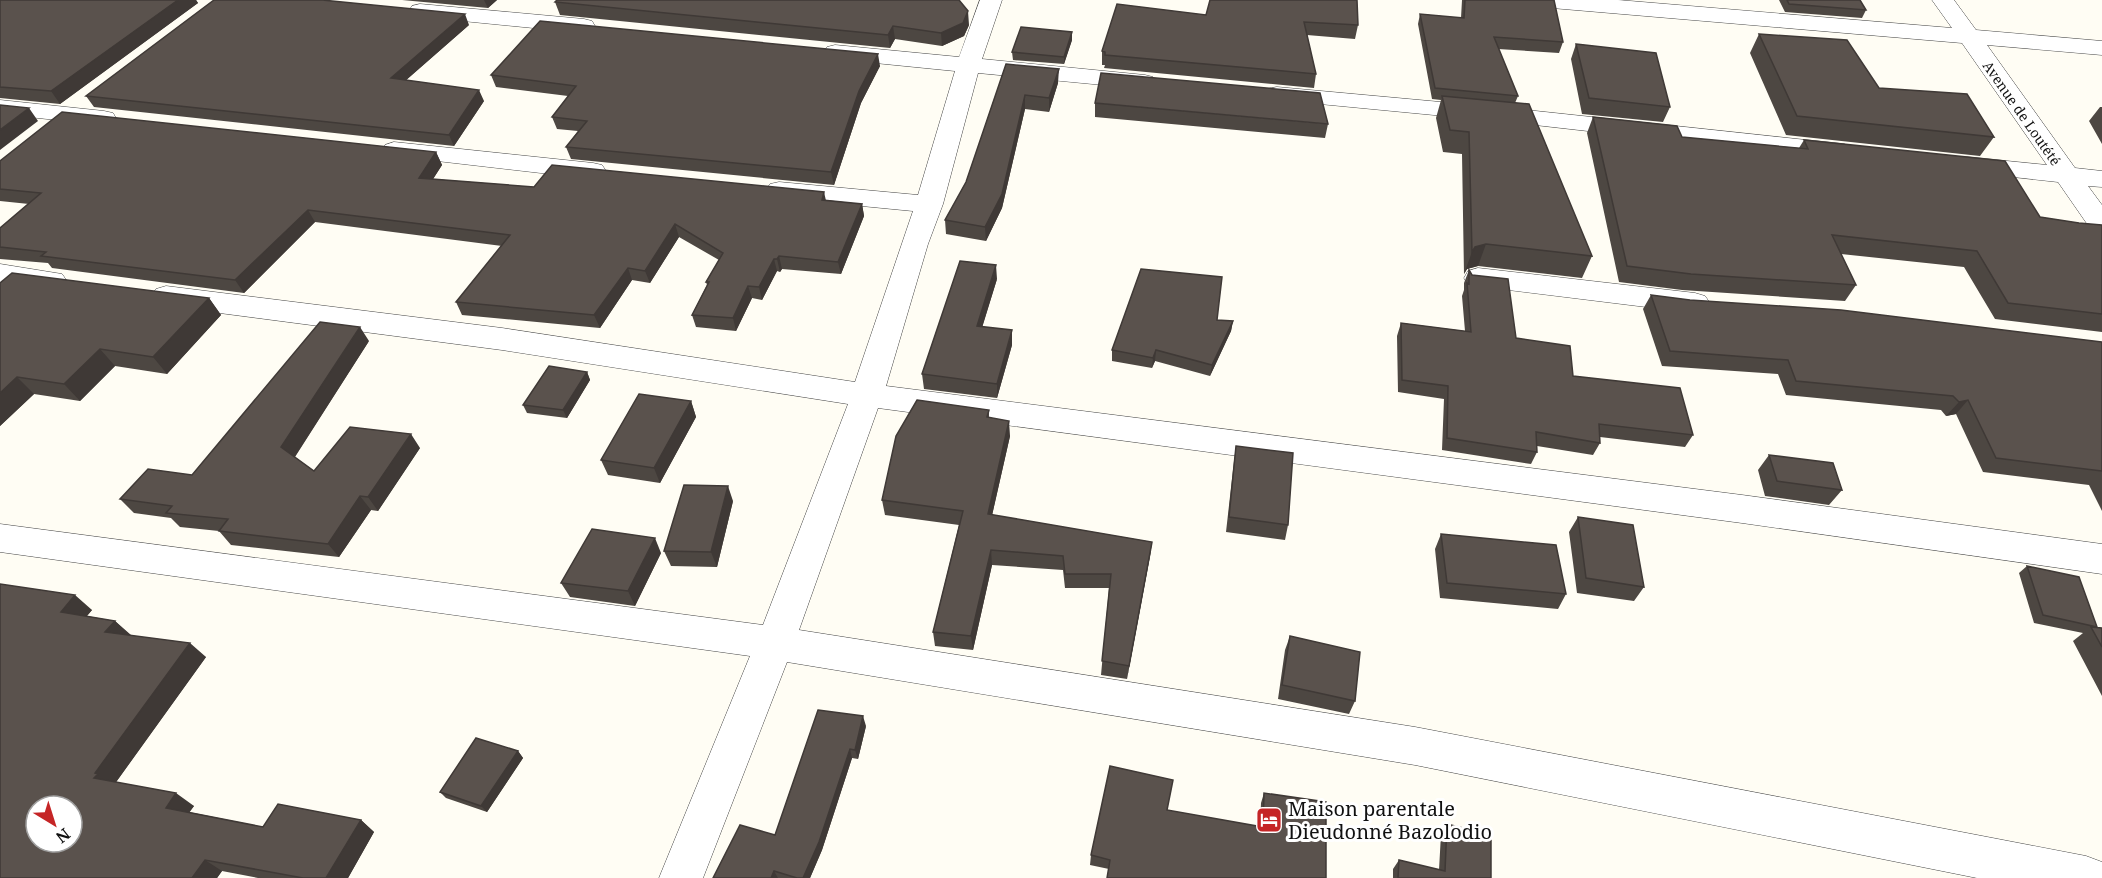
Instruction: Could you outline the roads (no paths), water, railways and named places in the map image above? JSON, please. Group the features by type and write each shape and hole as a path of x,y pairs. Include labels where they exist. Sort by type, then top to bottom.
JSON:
{"street":[{"path":"681,878 775,643 867,395 914,244 929,204 968,65 991,0"},
{"path":"1539,0 2102,48"},
{"name":"Avenue de Loutété","path":"1943,0 2102,225"},
{"path":"395,8 607,29"},
{"path":"817,50 1171,84"},
{"path":"1254,92 1517,116 1867,154"},
{"path":"38,136 93,94"},
{"path":"0,106 125,120"},
{"path":"375,148 613,174"},
{"path":"1949,163 2102,180"},
{"path":"754,187 929,204"},
{"path":"0,274 82,285"},
{"path":"1478,278 1670,301 1728,305"},
{"path":"140,292 502,339 867,395 1742,509 2102,559"},
{"path":"0,538 775,643 1415,747 2086,878"}],"place":[{"name":"Maison parentale Dieudonné Bazolodio","path":"1269,820"}]}
